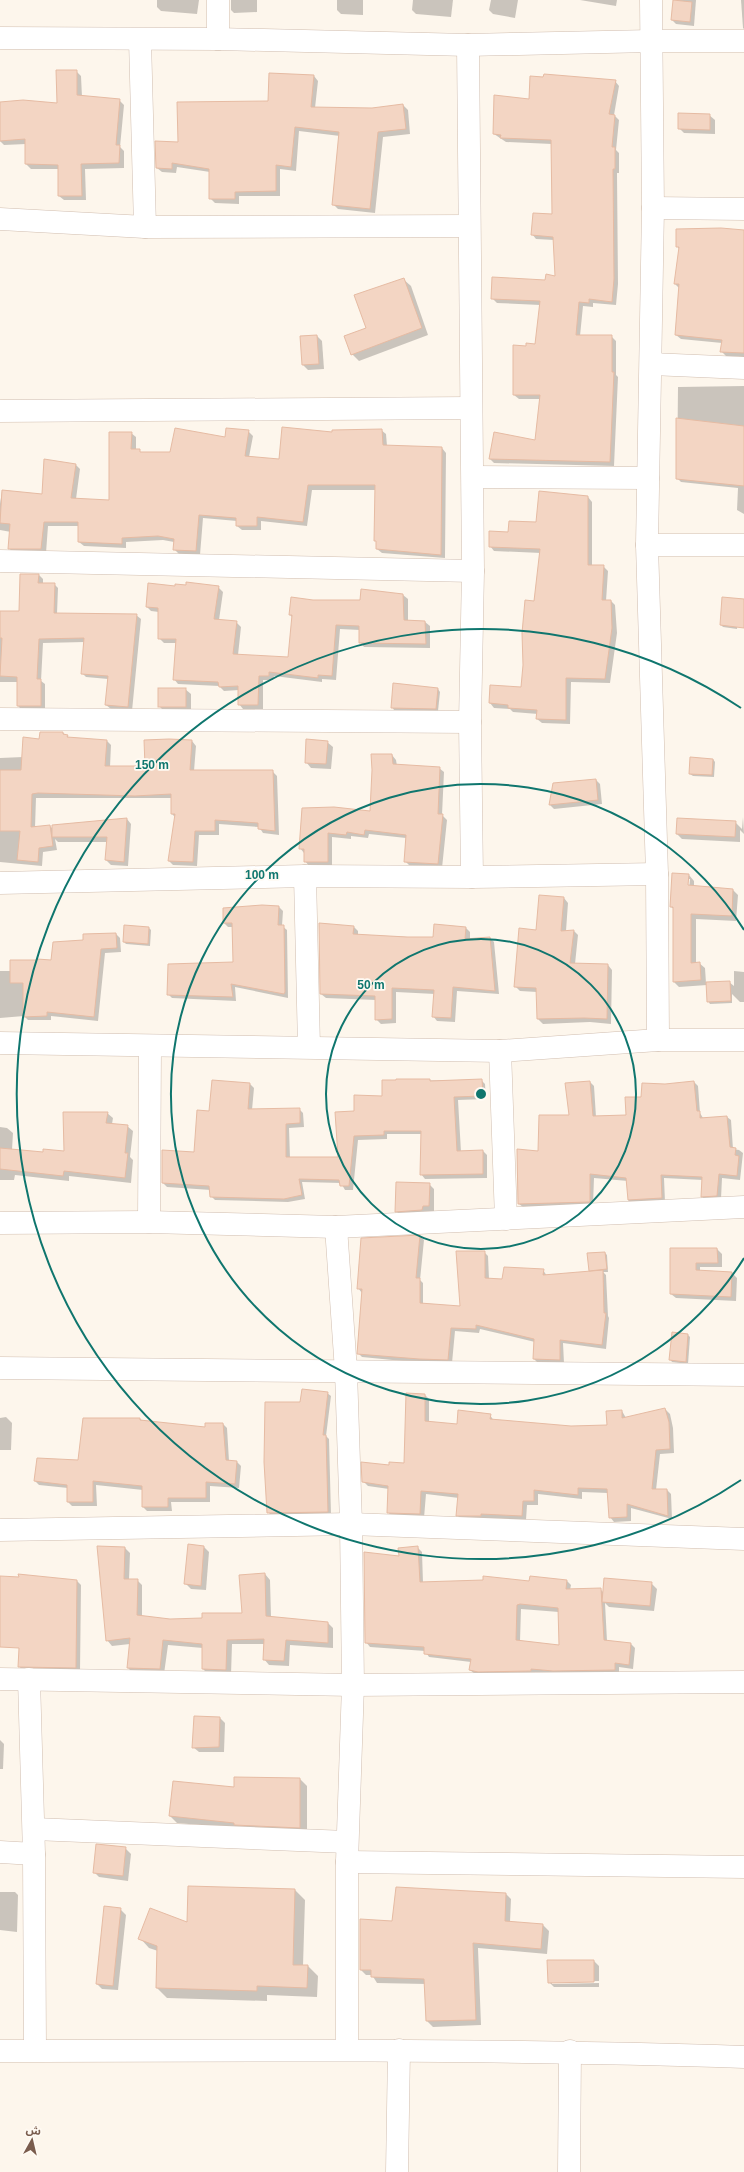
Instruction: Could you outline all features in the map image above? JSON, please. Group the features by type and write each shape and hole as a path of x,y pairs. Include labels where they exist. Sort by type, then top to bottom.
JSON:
{"street":[{"path":"218,0 218,39"},
{"path":"651,0 650,41 653,208 647,545 657,874 658,1040"},
{"path":"0,38 140,40 218,39 468,45 650,41 744,41"},
{"path":"140,40 145,227"},
{"path":"468,45 470,408 473,477 474,571 470,722 472,877"},
{"path":"653,208 744,209"},
{"path":"0,219 145,227 469,226"},
{"path":"651,364 744,368"},
{"path":"0,411 470,408"},
{"path":"473,477 648,478"},
{"path":"647,545 744,545"},
{"path":"0,561 474,571"},
{"path":"0,720 470,722"},
{"path":"0,883 305,876 472,877 657,874"},
{"path":"305,876 310,1047"},
{"path":"0,1043 150,1047 310,1047 500,1051 658,1040 744,1040"},
{"path":"149,1222 150,1047"},
{"path":"500,1051 506,1219"},
{"path":"0,1223 149,1222 336,1227 744,1207"},
{"path":"336,1227 346,1371 351,1524 353,1685 347,1852 347,2049"},
{"path":"0,1368 744,1375"},
{"path":"0,1530 351,1524 744,1539"},
{"path":"0,1679 353,1685 744,1682"},
{"path":"29,1679 34,1829 35,2050"},
{"path":"34,1829 347,1852 744,1867"},
{"path":"0,1852 34,1854"},
{"path":"0,2051 347,2049 570,2051 744,2057"},
{"path":"397,2172 399,2050"},
{"path":"569,2172 570,2051"}],"building":[{"path":"673,0 692,2 690,22 671,20"},
{"path":"56,70 77,70 77,95 120,99 116,145 120,145 119,163 81,164 82,196 58,196 58,165 25,164 25,139 0,141 0,102 23,100 57,103"},
{"path":"269,73 314,75 311,107 372,108 403,104 406,129 378,132 370,209 332,205 339,132 295,127 291,167 276,165 276,191 235,192 235,199 209,199 209,169 172,163 172,169 156,168 155,141 178,142 177,102 268,101"},
{"path":"544,74 616,80 609,114 615,115 612,147 615,147 615,169 613,169 614,279 612,302 589,299 589,303 579,302 576,335 612,335 612,372 614,372 610,462 489,459 494,432 535,440 540,395 513,395 513,345 526,346 526,343 535,344 540,301 491,299 492,277 545,280 546,274 555,276 553,237 531,235 533,213 552,214 551,140 500,138 501,135 493,134 494,95 529,99 530,76 543,77"},
{"path":"678,113 710,114 710,130 678,129"},
{"path":"721,228 744,230 744,353 720,352 722,340 675,335 679,284 674,284 679,247 676,247 676,229"},
{"path":"404,278 422,328 351,355 344,336 366,328 354,295"},
{"path":"317,335 319,364 302,365 300,336"},
{"path":"676,418 744,426 744,486 676,479"},
{"path":"282,427 332,432 332,430 382,429 383,445 442,447 441,555 376,549 376,541 374,541 375,485 308,485 303,522 257,517 257,526 236,526 236,518 199,515 196,551 173,550 174,539 158,536 122,538 122,544 78,542 78,522 44,522 41,549 8,549 10,524 0,523 2,490 42,494 44,459 76,464 71,498 109,500 109,432 132,432 131,449 140,449 140,452 170,452 175,428 225,437 226,428 249,430 245,456 279,459"},
{"path":"539,491 588,496 588,565 604,565 602,600 611,600 612,628 605,679 566,678 566,720 536,719 537,710 508,708 508,705 489,703 490,685 521,687 523,665 522,633 525,600 534,601 540,549 489,547 489,531 508,532 509,521 536,522"},
{"path":"20,574 39,574 38,583 55,583 54,613 137,614 128,707 105,705 108,676 81,674 84,638 39,639 37,679 41,679 41,706 17,706 17,677 0,676 2,638 0,638 0,611 19,611"},
{"path":"186,582 219,586 214,619 237,621 233,654 288,657 292,615 289,615 291,597 313,600 360,600 361,589 403,594 404,620 425,621 426,644 359,643 359,626 336,625 332,676 318,675 318,678 269,672 269,676 259,676 258,705 238,705 238,686 219,687 218,682 173,680 176,639 158,639 158,608 146,607 148,583 175,586 175,584 186,585"},
{"path":"722,597 744,599 744,628 720,625"},
{"path":"393,683 438,688 436,709 391,708"},
{"path":"158,688 186,688 186,707 158,707"},
{"path":"40,732 63,732 63,734 68,735 67,737 107,740 105,766 145,766 144,740 169,739 192,740 190,770 273,770 275,831 258,829 258,823 215,820 215,831 195,831 193,862 168,861 175,814 171,814 171,794 135,796 38,793 32,794 31,827 50,825 53,846 39,848 38,862 17,860 20,831 0,831 0,770 21,770 23,737 39,739"},
{"path":"306,739 328,741 326,764 305,763"},
{"path":"371,754 392,754 393,764 440,767 438,814 443,814 438,864 404,862 406,835 365,830 364,835 347,832 346,835 328,833 328,862 304,862 304,849 299,849 302,808 334,807 370,811 372,770"},
{"path":"690,757 713,759 712,775 689,774"},
{"path":"596,779 598,800 549,805 553,783"},
{"path":"127,818 124,862 105,860 107,837 52,837 52,825"},
{"path":"677,818 736,821 735,837 676,834"},
{"path":"672,873 689,874 688,885 733,889 732,916 691,914 691,963 700,962 701,980 673,982 673,907 670,907"},
{"path":"539,895 564,897 561,931 574,930 570,963 608,964 607,1019 537,1019 536,988 514,987 519,928 536,930"},
{"path":"262,905 279,906 278,925 284,925 284,994 231,984 233,997 167,995 168,964 233,962 232,923 223,923 223,908"},
{"path":"319,923 354,926 353,934 407,937 433,937 434,924 466,927 465,939 490,937 495,991 453,987 451,1018 432,1017 434,990 392,988 392,1019 375,1020 375,996 320,994"},
{"path":"124,925 149,927 148,944 123,942"},
{"path":"116,933 117,948 101,949 94,1017 47,1012 47,1016 23,1017 23,983 10,983 10,960 51,960 53,942 83,940 83,934"},
{"path":"730,981 731,1001 707,1002 706,982"},
{"path":"430,1079 430,1081 482,1079 483,1096 454,1097 457,1151 483,1150 483,1174 420,1175 421,1131 384,1131 384,1135 354,1136 349,1186 340,1186 339,1180 299,1179 302,1195 284,1199 210,1197 209,1186 162,1183 162,1150 194,1152 197,1110 209,1111 212,1080 250,1083 248,1109 300,1108 300,1123 286,1124 286,1157 338,1157 335,1112 354,1111 354,1095 382,1096 382,1080"},
{"path":"590,1081 593,1116 626,1115 625,1097 641,1097 642,1083 665,1084 694,1081 697,1111 700,1111 700,1118 727,1116 730,1147 736,1148 735,1155 739,1156 737,1176 719,1174 717,1196 701,1197 702,1177 661,1175 662,1198 628,1200 626,1178 590,1174 590,1202 518,1204 517,1149 538,1151 539,1115 569,1115 565,1083"},
{"path":"63,1112 108,1112 106,1123 128,1125 125,1153 128,1153 125,1178 64,1171 63,1176 0,1169 0,1148 43,1152 43,1149 64,1151"},
{"path":"396,1182 430,1183 429,1206 423,1206 422,1210 395,1212"},
{"path":"420,1235 416,1278 420,1278 420,1303 460,1306 456,1251 485,1251 485,1278 502,1279 504,1267 544,1269 543,1275 603,1270 604,1313 606,1313 602,1345 560,1340 560,1360 533,1359 534,1339 476,1325 476,1329 451,1328 448,1360 357,1354 362,1289 357,1289 361,1238"},
{"path":"670,1248 717,1248 718,1263 696,1263 696,1270 732,1272 731,1297 670,1294"},
{"path":"605,1252 607,1269 589,1271 587,1253"},
{"path":"672,1332 688,1334 686,1362 669,1360"},
{"path":"302,1389 328,1392 323,1435 326,1435 328,1512 267,1513 264,1462 265,1402 300,1402"},
{"path":"406,1393 425,1394 425,1421 457,1424 458,1410 491,1414 490,1419 571,1426 607,1425 606,1411 622,1410 622,1418 665,1408 669,1422 670,1449 656,1450 652,1489 667,1489 668,1516 627,1504 627,1517 609,1518 607,1489 578,1488 578,1495 534,1490 534,1501 523,1501 522,1516 481,1514 481,1516 456,1516 458,1494 421,1491 420,1514 387,1513 388,1486 362,1482 361,1462 389,1465 389,1462 404,1463"},
{"path":"83,1418 140,1418 140,1420 205,1427 205,1423 223,1423 226,1460 237,1461 235,1484 206,1482 206,1498 168,1498 168,1507 142,1507 142,1486 93,1481 93,1502 67,1502 67,1485 34,1481 37,1458 78,1460"},
{"path":"188,1544 204,1546 201,1586 184,1584"},
{"path":"97,1546 125,1547 124,1579 138,1579 137,1615 170,1619 202,1618 202,1613 242,1613 239,1575 265,1573 266,1616 328,1622 328,1643 286,1640 284,1661 263,1660 264,1639 227,1640 226,1670 202,1669 202,1644 163,1640 160,1669 127,1668 130,1638 106,1641"},
{"path":"418,1546 420,1582 483,1580 483,1576 529,1581 530,1576 567,1580 566,1589 601,1588 604,1640 631,1643 629,1665 615,1663 615,1670 553,1671 531,1669 531,1671 478,1672 469,1670 471,1659 424,1654 424,1647 365,1643 364,1552 399,1556 398,1548","holes":["520,1604 558,1608 559,1645 516,1640 517,1605"]},
{"path":"18,1574 77,1580 76,1668 18,1667 19,1648 0,1647 0,1576 19,1577"},
{"path":"604,1578 652,1582 650,1606 602,1602"},
{"path":"194,1716 220,1717 219,1747 192,1748"},
{"path":"234,1777 300,1778 300,1828 234,1825 234,1823 169,1816 173,1781 234,1787"},
{"path":"96,1844 126,1847 123,1876 93,1873"},
{"path":"188,1886 295,1889 293,1965 308,1965 307,1988 257,1986 257,1991 156,1988 157,1946 138,1939 150,1908 187,1922"},
{"path":"396,1887 506,1893 505,1921 543,1924 541,1949 473,1943 476,2020 426,2021 424,1979 371,1977 371,1970 360,1970 360,1919 392,1921"},
{"path":"104,1906 121,1908 113,1986 96,1984"},
{"path":"547,1960 594,1960 594,1982 548,1983"}]}
